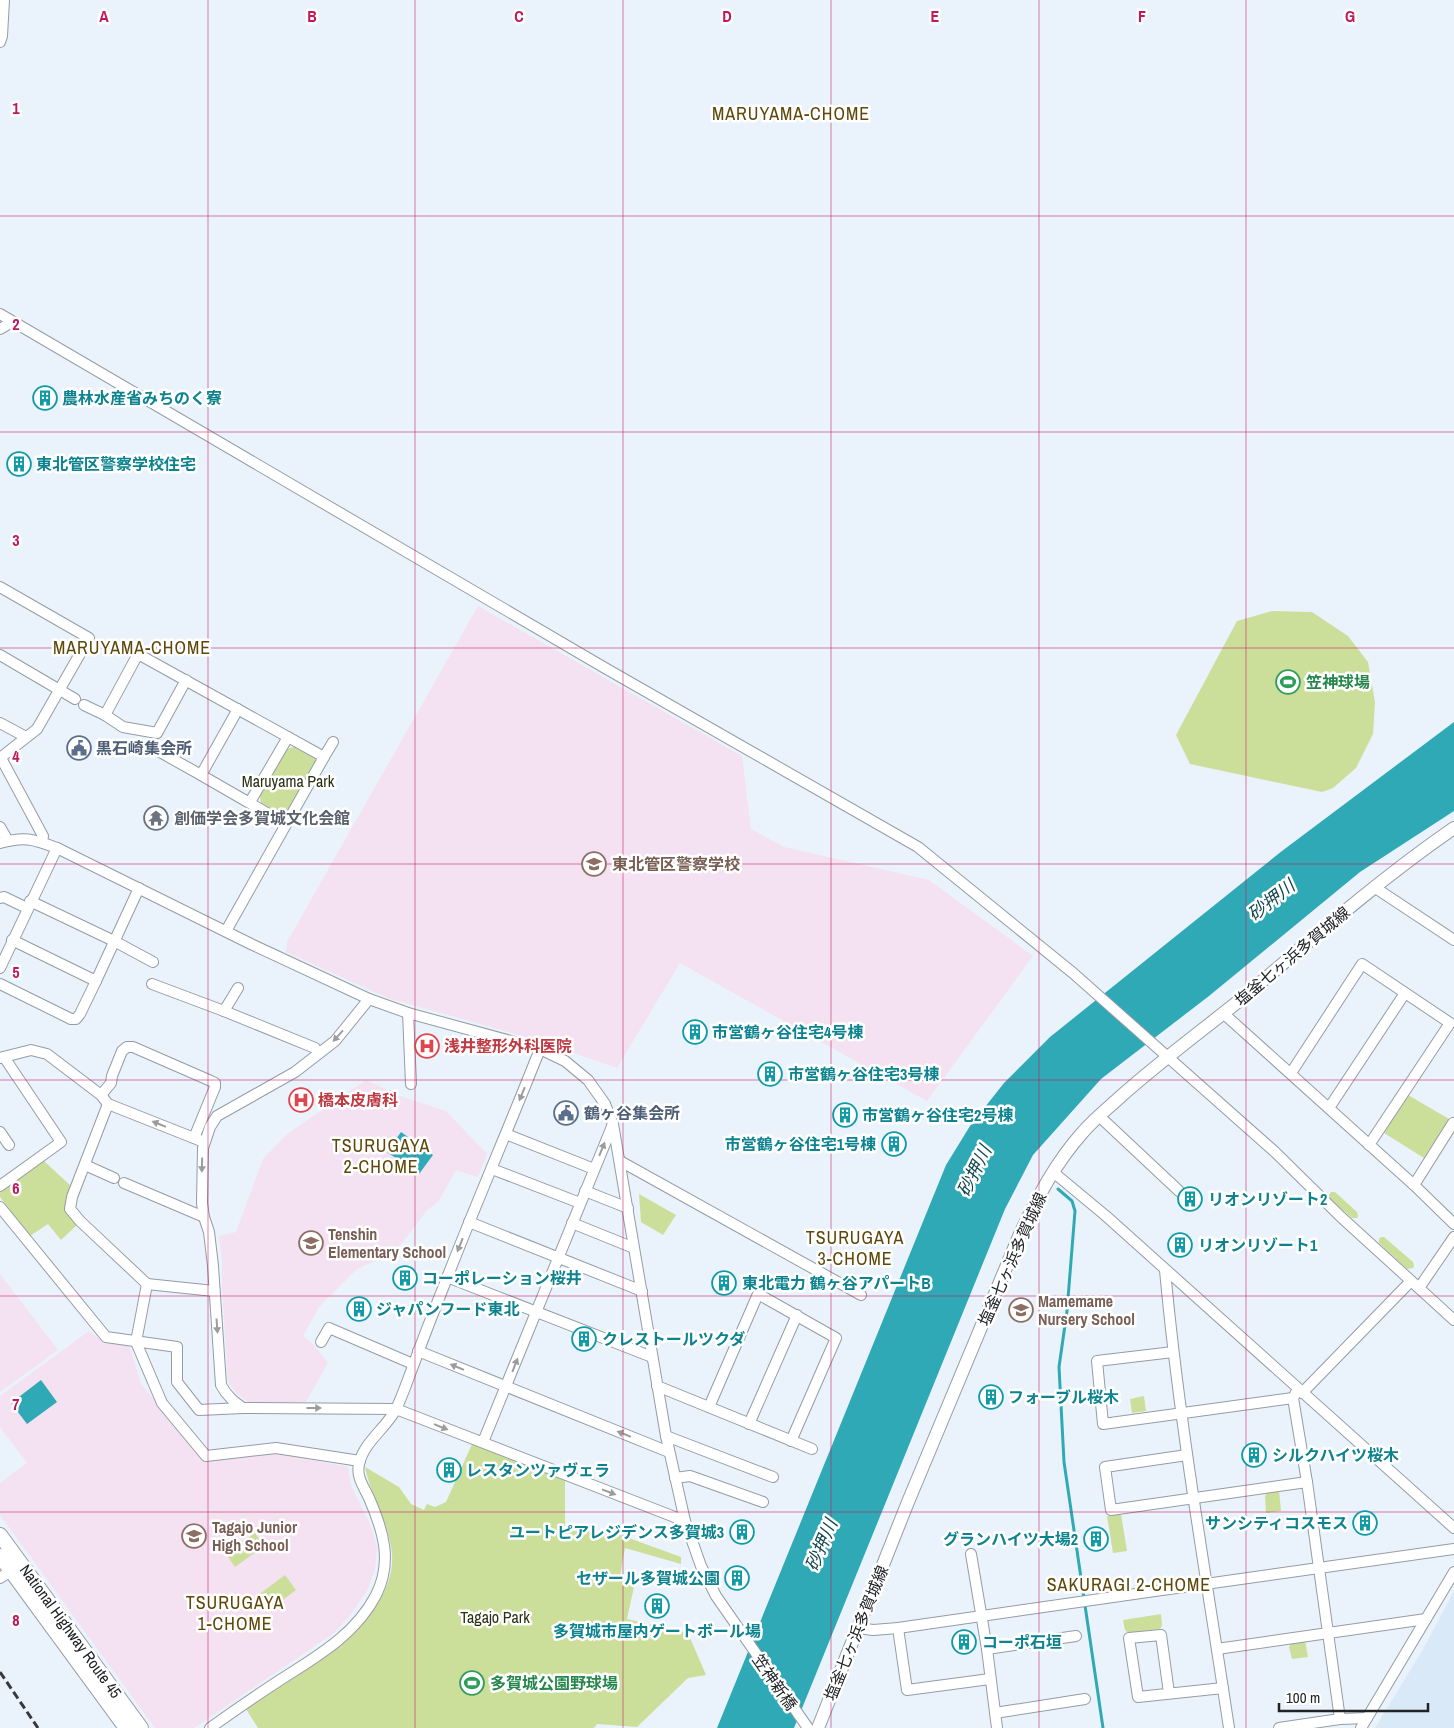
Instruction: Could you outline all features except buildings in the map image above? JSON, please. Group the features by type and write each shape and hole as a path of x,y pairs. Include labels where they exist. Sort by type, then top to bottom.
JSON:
{"highway":[{"name":"National Highway Route 45","path":"0,1535 11,1571 141,1728"},
{"name":"National Highway Route 45","path":"0,1556 126,1728"}],"main road":[{"name":"塩釜七ヶ浜多賀城線","path":"818,1728 908,1502 1020,1234 1053,1172 1083,1131 1167,1057 1224,1013 1374,887 1454,828"}],"street":[{"path":"0,42 4,0"},
{"path":"0,314 605,668 918,848 1092,991 1157,1048 1275,1152 1341,1217 1454,1320"},
{"path":"0,329 12,322"},
{"path":"0,587 89,638 37,729 0,758 43,836 42,842"},
{"path":"105,715 138,654 324,757"},
{"path":"0,655 75,699"},
{"path":"84,705 105,715 123,727 157,733 186,680"},
{"path":"200,775 238,709"},
{"path":"0,723 26,737"},
{"path":"250,802 288,737"},
{"path":"226,932 333,742"},
{"path":"160,752 286,824"},
{"path":"0,827 4,842"},
{"name":"笠神新橋","path":"4,842 17,838 42,842 57,848 226,932 369,999 408,1013 540,1049 565,1061 588,1080 605,1104 613,1124 666,1436 685,1521 706,1579 716,1596 805,1724"},
{"path":"0,968 57,848"},
{"path":"1374,887 1454,940"},
{"path":"0,984 71,1019 76,1019 96,981 139,888"},
{"path":"0,898 4,897 29,904 114,941 153,962"},
{"path":"12,940 96,981"},
{"path":"1291,1073 1362,964 1452,1020 1369,1145"},
{"path":"152,984 315,1048 320,1053"},
{"path":"224,1011 238,988"},
{"path":"1329,1108 1405,992"},
{"path":"199,1140 218,1116 295,1072 320,1053 335,1040 369,999"},
{"path":"408,1013 411,1084"},
{"path":"1224,1013 1414,1185 1454,1224"},
{"path":"101,1095 111,1082 122,1051 127,1047 133,1047 211,1081 215,1083 215,1087 199,1140"},
{"path":"210,1728 334,1645 351,1630 376,1595 383,1579 386,1548 378,1521 361,1483 358,1469 360,1461 371,1442 396,1409 469,1222 492,1170 540,1049"},
{"path":"0,1186 61,1142 2,1058 31,1050 47,1054 101,1095 108,1104 199,1140 203,1148 202,1185 204,1217 209,1232 213,1266 221,1385 232,1401 243,1408"},
{"path":"108,1104 70,1208 80,1221 146,1284 214,1291"},
{"path":"1099,1116 1179,1191"},
{"path":"1414,1185 1453,1123"},
{"path":"483,1442 613,1124"},
{"path":"0,1132 9,1145"},
{"path":"506,1134 594,1169"},
{"path":"620,1161 861,1295"},
{"path":"85,1165 114,1178"},
{"path":"492,1170 580,1203"},
{"path":"1053,1172 1106,1216 1298,1393 1454,1528"},
{"path":"124,1183 204,1217"},
{"path":"585,1190 628,1208"},
{"path":"0,1207 106,1337 177,1347 177,1382 199,1410 243,1408 396,1409 685,1521"},
{"path":"469,1222 642,1291"},
{"path":"572,1223 634,1248"},
{"path":"1173,1352 1097,1361 1103,1424 1181,1414 1298,1393 1415,1284 1454,1236"},
{"path":"1165,1270 1181,1414 1229,1728"},
{"path":"447,1278 652,1357"},
{"path":"146,1284 136,1342 162,1403 206,1456 276,1448 360,1461"},
{"path":"709,1407 758,1294 836,1338 791,1441"},
{"path":"749,1424 797,1315"},
{"path":"321,1342 329,1328 413,1364"},
{"path":"418,1351 669,1452"},
{"path":"657,1386 812,1449"},
{"path":"1298,1393 1318,1568 1340,1719"},
{"path":"666,1436 773,1477"},
{"path":"1187,1455 1106,1467 1111,1510 1307,1482"},
{"path":"675,1478 690,1476 763,1502"},
{"path":"859,1628 873,1630 898,1628 1454,1549"},
{"path":"970,1554 987,1649 997,1728"},
{"path":"1361,1728 1454,1572"},
{"path":"1217,1649 1426,1619"},
{"path":"898,1628 907,1690 990,1679"},
{"path":"1169,1693 1161,1635 1128,1638 1138,1697 1223,1688"},
{"path":"987,1649 1076,1636"},
{"path":"995,1712 1086,1699"},
{"path":"1279,1728 1340,1719 1367,1718"}],"shaded area":[{"name":"東北管区警察学校","path":"478,606 742,756 751,829 784,847 929,880 1033,956 927,1101 680,963 617,1068 540,1041 388,998 286,952 287,942"},
{"name":"Tenshin Elementary School","path":"366,1080 400,1096 446,1111 487,1154 478,1177 456,1170 438,1202 427,1210 396,1251 357,1269 319,1307 303,1336 312,1343 328,1363 306,1402 248,1402 236,1393 228,1381 219,1236 236,1232 263,1159 287,1134"},
{"path":"0,1274 58,1350 0,1392"},
{"name":"Tagajo Junior High School","path":"89,1331 102,1341 129,1345 141,1384 203,1459 271,1452 348,1467 351,1485 370,1524 377,1547 375,1569 368,1589 351,1614 334,1633 194,1728 155,1728 0,1515 0,1483 27,1463 0,1427 0,1396"},
{"path":"1454,1591 1454,1728 1375,1728 1422,1651"}],"green space":[{"name":"笠神球場","path":"1272,611 1312,612 1348,636 1368,662 1375,702 1373,734 1356,768 1333,788 1322,792 1190,764 1176,735 1237,621"},
{"name":"Maruyama Park","path":"294,747 315,759 316,765 289,814 283,815 261,803 260,796 287,749"},
{"path":"1408,1095 1449,1119 1424,1158 1384,1133"},
{"path":"44,1161 72,1187 69,1195 78,1224 61,1240 48,1224 30,1236 0,1197 0,1191"},
{"path":"1331,1192 1335,1192 1357,1212 1357,1218 1352,1218 1329,1198"},
{"path":"639,1194 676,1215 663,1235 641,1222"},
{"path":"1381,1237 1384,1237 1413,1262 1413,1268 1407,1269 1379,1243"},
{"path":"1144,1396 1146,1411 1132,1413 1130,1399"},
{"name":"Tagajo Park","path":"473,1442 565,1479 565,1530 615,1533 681,1557 681,1564 625,1548 620,1577 635,1582 627,1619 688,1633 706,1675 688,1678 637,1727 597,1724 594,1728 258,1728 246,1709 315,1664 361,1625 378,1603 389,1579 392,1554 390,1543 365,1467 399,1487 411,1504 424,1510 427,1504 435,1507 446,1502"},
{"path":"1279,1490 1281,1511 1266,1513 1265,1496 1267,1492"},
{"path":"1121,1514 1127,1551 1113,1553 1107,1516"},
{"path":"255,1533 264,1546 235,1567 226,1554"},
{"path":"285,1575 296,1590 268,1611 257,1596"},
{"path":"1161,1614 1162,1625 1160,1629 1128,1633 1125,1630 1123,1620"},
{"path":"1305,1640 1308,1657 1292,1659 1289,1647 1291,1643"}],"water":[{"name":"砂押川","path":"1454,722 1454,811 1360,872 1209,996 1101,1079 1033,1155 1005,1209 794,1728 717,1728 946,1165 970,1126 1004,1083 1050,1037 1282,851"},
{"path":"401,1132 433,1155 419,1174 387,1152"},
{"path":"41,1380 57,1402 27,1424 11,1403"}],"waterway":[{"path":"1058,1189 1072,1201 1075,1211 1067,1311 1059,1367 1064,1462 1103,1728"}],"railway":[{"path":"0,1672 38,1728"}],"place":[{"name":"農林水産省みちのく寮","path":"45,398"},
{"name":"東北管区警察学校住宅","path":"19,464"},
{"name":"笠神球場","path":"1288,682"},
{"name":"黒石崎集会所","path":"79,748"},
{"name":"創価学会多賀城文化会館","path":"156,818"},
{"name":"東北管区警察学校","path":"594,864"},
{"name":"市営鶴ヶ谷住宅4号棟","path":"695,1032"},
{"name":"浅井整形外科医院","path":"427,1046"},
{"name":"市営鶴ヶ谷住宅3号棟","path":"770,1074"},
{"name":"橋本皮膚科","path":"301,1100"},
{"name":"鶴ヶ谷集会所","path":"566,1113"},
{"name":"市営鶴ヶ谷住宅2号棟","path":"845,1115"},
{"name":"市営鶴ヶ谷住宅1号棟","path":"894,1144"},
{"name":"リオンリゾート2","path":"1190,1199"},
{"name":"Tenshin Elementary School","path":"311,1243"},
{"name":"リオンリゾート1","path":"1180,1245"},
{"name":"コーポレーション桜井","path":"405,1278"},
{"name":"東北電力 鶴ヶ谷アパートB","path":"724,1283"},
{"name":"ジャパンフード東北","path":"359,1309"},
{"name":"Mamemame Nursery School","path":"1021,1310"},
{"name":"クレストールツクダ","path":"584,1339"},
{"name":"フォーブル桜木","path":"991,1397"},
{"name":"シルクハイツ桜木","path":"1254,1455"},
{"name":"レスタンツァヴェラ","path":"449,1470"},
{"name":"サンシティコスモス","path":"1365,1523"},
{"name":"ユートピアレジデンス多賀城3","path":"742,1532"},
{"name":"Tagajo Junior High School","path":"194,1536"},
{"name":"グランハイツ大場2","path":"1096,1539"},
{"name":"セザール多賀城公園","path":"737,1578"},
{"name":"多賀城市屋内ゲートボール場","path":"657,1606"},
{"name":"コーポ石垣","path":"964,1642"},
{"name":"多賀城公園野球場","path":"472,1683"}],"district":[{"name":"MARUYAMA-CHOME","path":"791,113"},
{"name":"MARUYAMA-CHOME","path":"132,647"},
{"name":"TSURUGAYA 2-CHOME","path":"381,1155"},
{"name":"TSURUGAYA 3-CHOME","path":"855,1247"},
{"name":"SAKURAGI 2-CHOME","path":"1129,1584"},
{"name":"TSURUGAYA 1-CHOME","path":"235,1612"}]}
